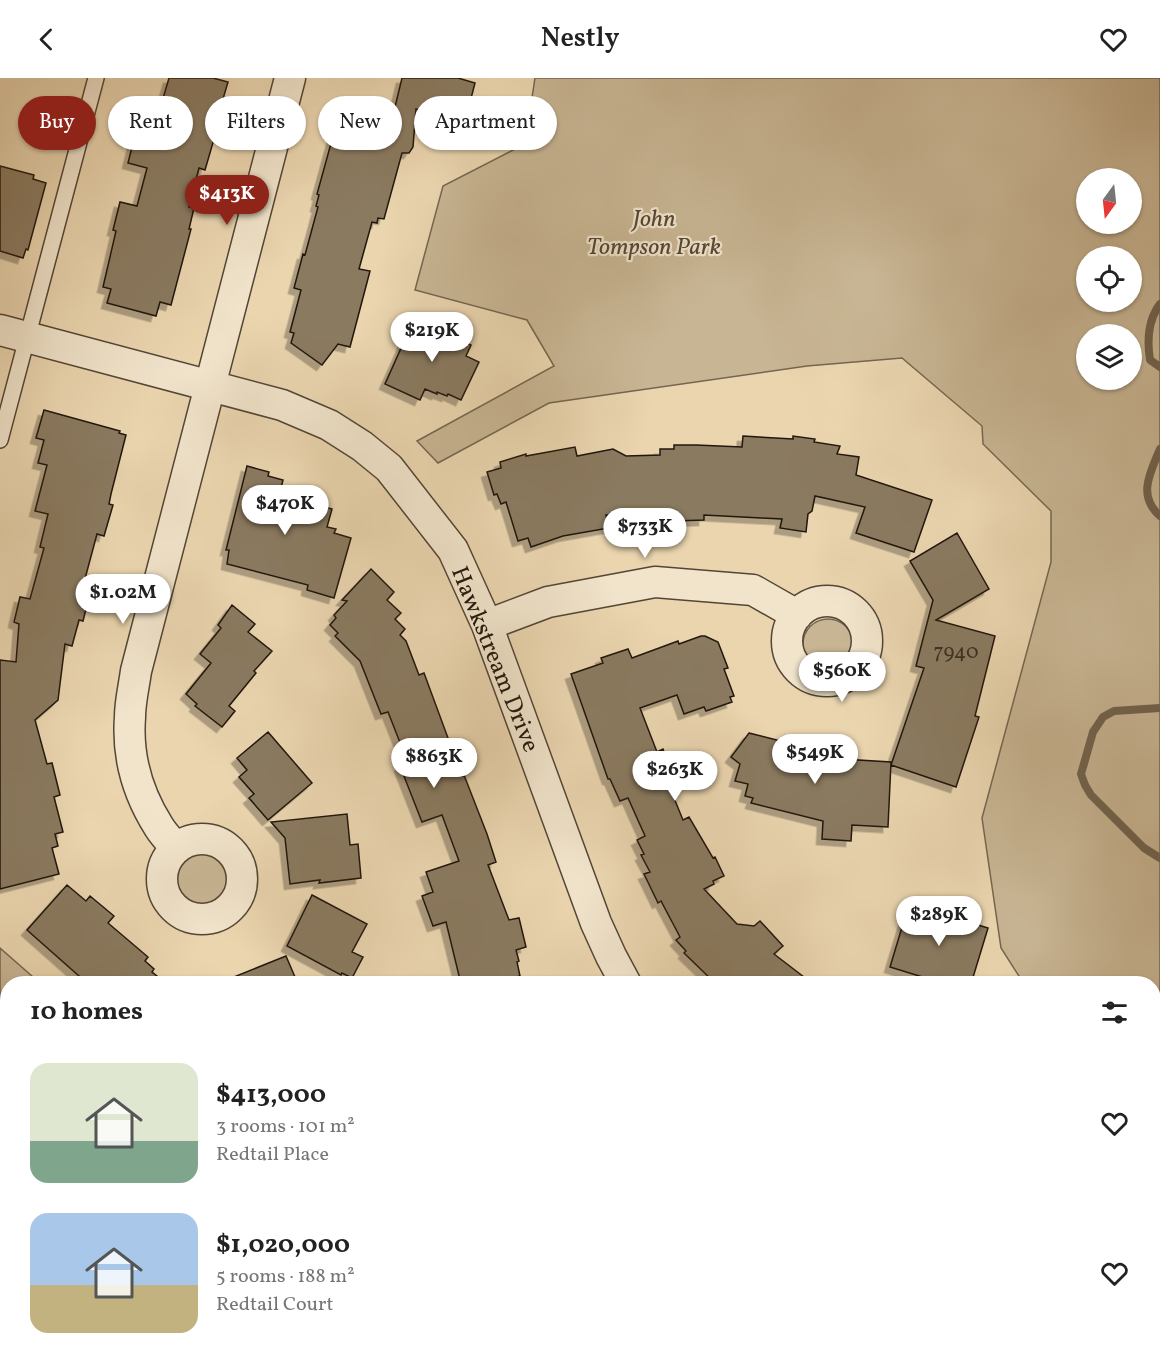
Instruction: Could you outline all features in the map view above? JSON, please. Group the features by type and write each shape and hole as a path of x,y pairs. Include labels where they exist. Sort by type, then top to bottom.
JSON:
{"street":[{"path":"176,848 159,828 145,801 135,773 130,749 130,717 136,671 290,78"},
{"name":"Hawkstream Drive","path":"14,334 282,405 329,425 362,446 388,468 453,550 487,625 596,923 622,976"},
{"path":"487,625 548,602 655,582 753,590 797,615"}],"lane":[{"path":"0,440 14,334 96,78"}],"green space":[{"name":"John Tompson Park","path":"535,78 1160,78 1160,976 1019,976 1001,948 982,818 1051,562 1051,511 983,444 982,426 902,358 807,366 549,403 438,463 417,441 554,366 527,320 415,290 443,186 513,150 557,150 557,96 532,96"},
{"path":"828,619 842,623 849,630 853,644 849,658 842,665 828,669 814,665 807,658 803,644 807,630 814,623"},
{"path":"203,853 213,855 222,861 228,870 230,880 228,890 222,899 213,905 203,907 193,905 184,899 178,890 176,880 178,870 184,861 193,855"},
{"path":"0,948 32,976 0,976"}],"building":[{"path":"169,78 213,78 228,82 224,96 205,96 205,150 211,150 205,170 199,168 189,207 194,208 189,229 191,229 171,305 160,302 156,316 107,303 111,289 103,287 120,202 137,206 147,168 128,163 131,150 193,150 193,96 164,96"},
{"path":"402,78 458,78 475,83 472,96 414,96 413,147 409,153 402,153 384,219 378,218 377,223 372,222 359,269 370,271 350,347 338,344 322,365 291,343 294,333 290,332 301,290 294,288 318,207 316,206 319,195 317,194 329,150 402,150 402,96 398,96"},
{"path":"0,166 34,175 33,179 46,183 28,250 26,249 23,258 0,251"},
{"path":"415,317 471,345 466,356 479,362 461,400 448,394 447,396 437,392 437,394 425,389 420,400 385,384"},
{"path":"44,410 120,431 119,433 126,435 109,504 113,505 104,536 97,534 86,575 82,600 88,601 83,621 79,620 72,646 65,644 58,700 35,720 47,764 52,763 60,795 54,797 63,832 55,834 58,846 52,848 59,874 0,889 0,660 16,662 19,624 14,622 20,597 30,599 44,548 40,547 48,514 35,511 47,465 38,463 44,440 36,438"},
{"path":"743,436 793,439 793,436 840,446 837,454 859,457 856,475 932,500 914,552 856,533 865,507 815,496 812,511 808,514 806,532 780,528 782,519 704,515 704,520 675,521 674,515 606,515 609,528 563,536 531,547 528,538 518,541 506,502 501,504 497,494 494,495 487,472 501,468 500,462 526,454 526,456 575,447 577,456 613,449 626,456 660,455 660,449 674,449 674,445 742,447"},
{"path":"247,466 269,472 268,476 283,480 281,488 295,491 293,498 332,509 327,527 336,529 334,533 351,538 334,598 307,590 308,585 227,564 229,550 226,550"},
{"path":"957,533 989,589 936,620 995,636 975,716 979,717 956,787 891,765 924,668 916,666 933,600 910,561"},
{"path":"371,569 394,592 387,600 401,613 395,619 405,629 400,635 406,641 419,675 424,673 462,776 464,775 487,834 496,862 488,865 509,920 519,918 526,947 516,950 520,976 459,976 446,922 433,926 422,896 433,892 426,872 459,861 442,815 422,822 400,766 408,763 388,712 381,714 360,661 335,636 338,633 330,625 336,618 334,615 347,601 342,600"},
{"path":"232,605 255,624 248,632 272,651 254,671 256,673 229,706 235,711 222,727 195,706 197,704 186,694 211,663 200,654 221,628 218,625"},
{"path":"701,636 718,642 728,668 724,669 734,696 730,697 732,702 706,711 704,707 684,714 677,695 640,708 657,752 663,749 673,778 667,781 683,820 689,817 713,858 715,857 724,876 713,881 714,884 704,889 737,924 754,926 760,921 783,946 774,954 803,976 708,976 684,953 686,951 676,940 680,937 661,901 658,903 644,874 650,872 641,855 644,854 637,840 645,836 628,798 620,801 608,779 571,674 603,663 601,658 628,649 632,658 678,641 679,644"},
{"path":"268,732 312,783 268,820 249,798 254,794 239,777 247,770 237,758"},
{"path":"749,733 812,749 809,757 891,762 888,827 852,825 851,841 822,839 823,821 751,803 753,798 745,796 748,784 735,781 740,764 731,757"},
{"path":"347,814 350,845 358,844 361,878 290,884 285,838 271,822"},
{"path":"67,885 86,901 90,896 114,916 108,923 148,957 145,961 154,969 152,972 157,976 79,976 27,930"},
{"path":"312,895 367,924 352,952 363,957 353,976 342,973 341,975 287,946"},
{"path":"909,904 988,928 973,976 919,976 890,967"},
{"path":"286,956 295,976 236,976"}],"waterway":[{"path":"1160,304 1149,331 1150,360 1160,367"},
{"path":"1160,449 1150,475 1147,492 1153,508 1160,516"},
{"path":"1160,708 1114,711 1103,717 1093,732 1081,774 1091,795 1144,848 1160,858"}]}
